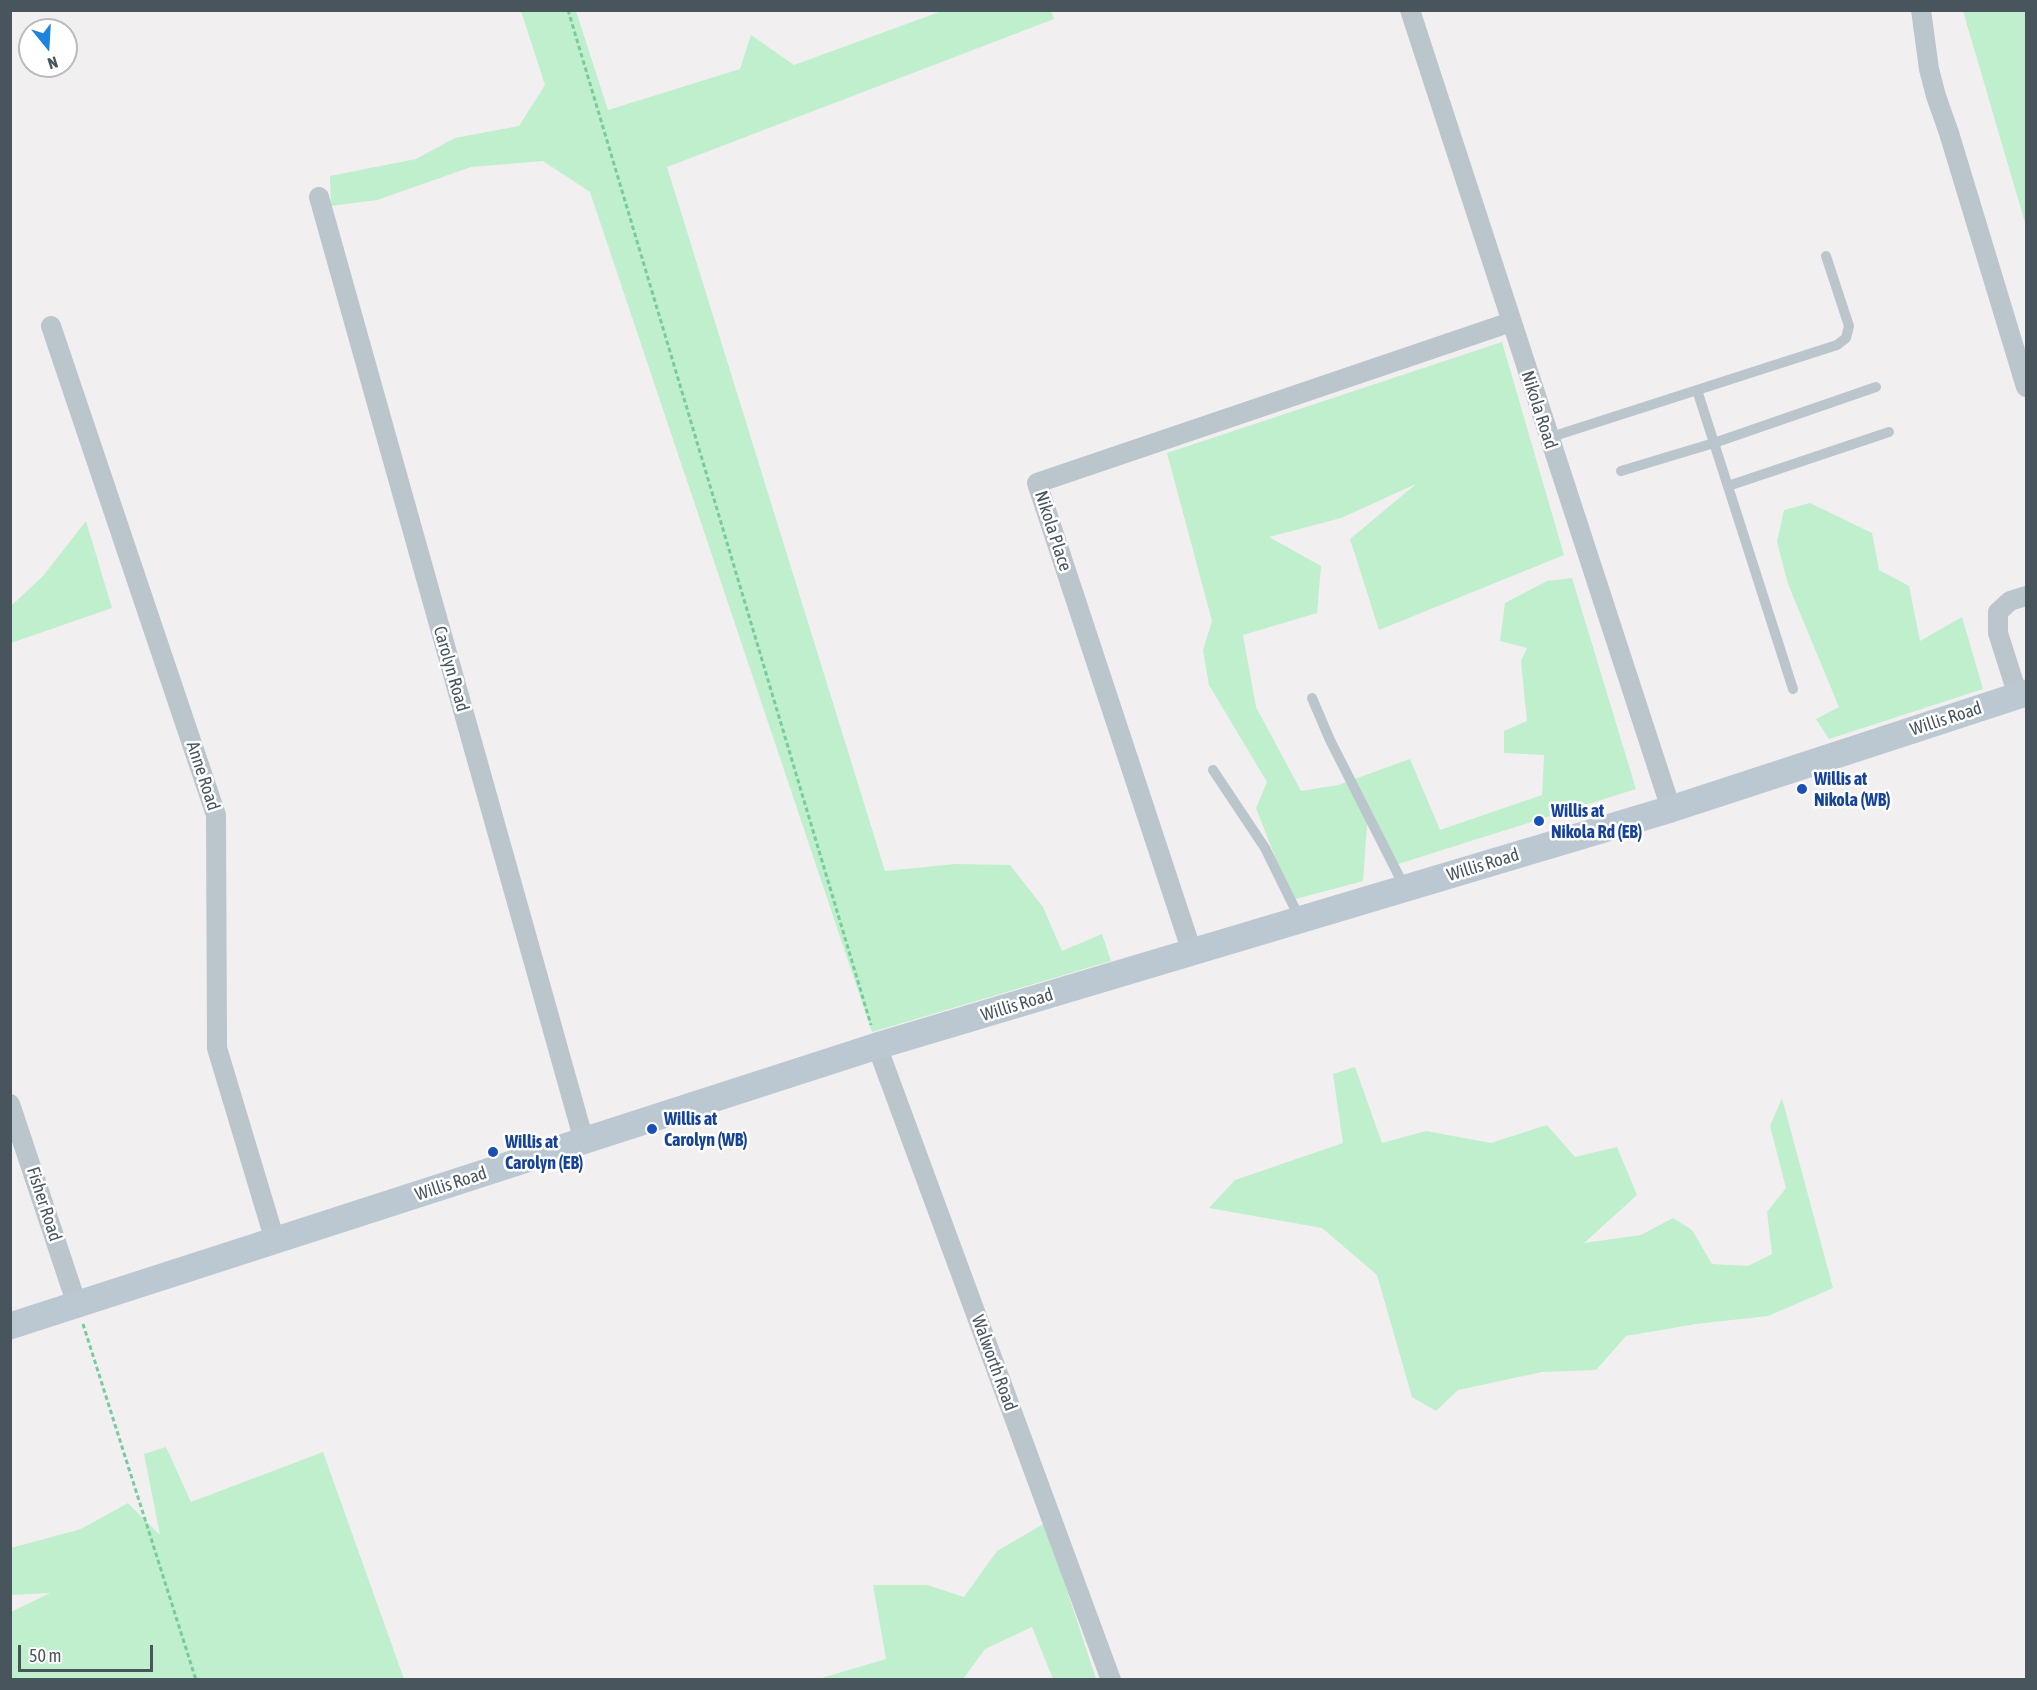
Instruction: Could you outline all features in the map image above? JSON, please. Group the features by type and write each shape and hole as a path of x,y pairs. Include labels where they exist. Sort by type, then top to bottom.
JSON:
{"street":[{"name":"Nikola Road","path":"1410,10 1510,322 1671,809"},
{"path":"1921,10 1929,69 1936,96 2026,387"},
{"name":"Carolyn Road","path":"319,197 584,1141"},
{"name":"Nikola Place","path":"1192,952 1037,483 1510,322"},
{"name":"Anne Road","path":"51,326 216,815 217,1048 275,1240"},
{"path":"2022,694 1998,633 1998,612 2010,601 2026,596"},
{"name":"Willis Road","path":"10,1326 877,1046 1671,809 2022,694"},
{"name":"Walworth Road","path":"877,1046 1111,1680"},
{"name":"Fisher Road","path":"10,1104 77,1305"}],"lane":[{"path":"1548,438 1837,345 1846,338 1849,326 1826,256"},
{"path":"1621,471 1876,387"},
{"path":"1697,390 1793,689"},
{"path":"1728,486 1889,432"},
{"path":"1312,698 1330,740 1405,889"},
{"path":"1213,770 1265,848 1300,920"}],"path":[{"path":"568,10 877,1046"},
{"path":"77,1305 196,1680"}],"green space":[{"path":"521,11 576,11 608,110 740,69 751,35 794,65 942,11 1051,11 1054,19 667,167 885,871 955,864 1010,865 1043,907 1062,951 1102,934 1111,961 872,1032 590,192 543,161 471,167 377,200 331,206 330,176 416,159 455,138 519,126 545,85"},
{"path":"1963,11 2026,11 2026,226"},
{"path":"1502,342 1564,555 1379,630 1350,539 1416,484 1341,518 1269,537 1321,566 1317,613 1243,635 1256,707 1301,791 1338,785 1410,759 1440,830 1542,795 1544,755 1504,753 1504,731 1527,721 1521,661 1527,648 1500,641 1505,603 1547,581 1572,578 1636,789 1398,864 1368,811 1363,881 1292,900 1256,808 1267,782 1209,685 1203,650 1212,621 1167,453"},
{"path":"1810,503 1872,533 1879,570 1909,586 1920,641 1962,617 1983,689 1829,739 1816,719 1839,707 1788,584 1777,542 1784,510"},
{"path":"86,521 112,608 11,643 11,606 43,576"},
{"path":"1355,1067 1382,1143 1426,1131 1491,1143 1547,1125 1575,1157 1617,1147 1637,1195 1584,1243 1641,1235 1673,1218 1692,1230 1712,1264 1748,1266 1772,1254 1767,1212 1786,1188 1770,1126 1782,1098 1833,1288 1768,1316 1696,1324 1626,1336 1596,1370 1542,1372 1458,1390 1436,1411 1412,1397 1377,1275 1322,1228 1209,1208 1235,1180 1343,1143 1333,1074"},
{"path":"166,1447 191,1502 323,1452 404,1679 11,1679 11,1612 50,1593 11,1595 11,1548 81,1529 128,1503 160,1535 144,1454"},
{"path":"1045,1523 1096,1679 1053,1679 1032,1627 985,1649 963,1679 815,1680 886,1659 873,1585 927,1585 964,1597 997,1551"}],"place":[{"name":"Willis at Nikola (WB)","path":"1802,789"},
{"name":"Willis at Nikola Rd (EB)","path":"1539,821"},
{"name":"Willis at Carolyn (WB)","path":"652,1129"},
{"name":"Willis at Carolyn (EB)","path":"493,1152"}]}
